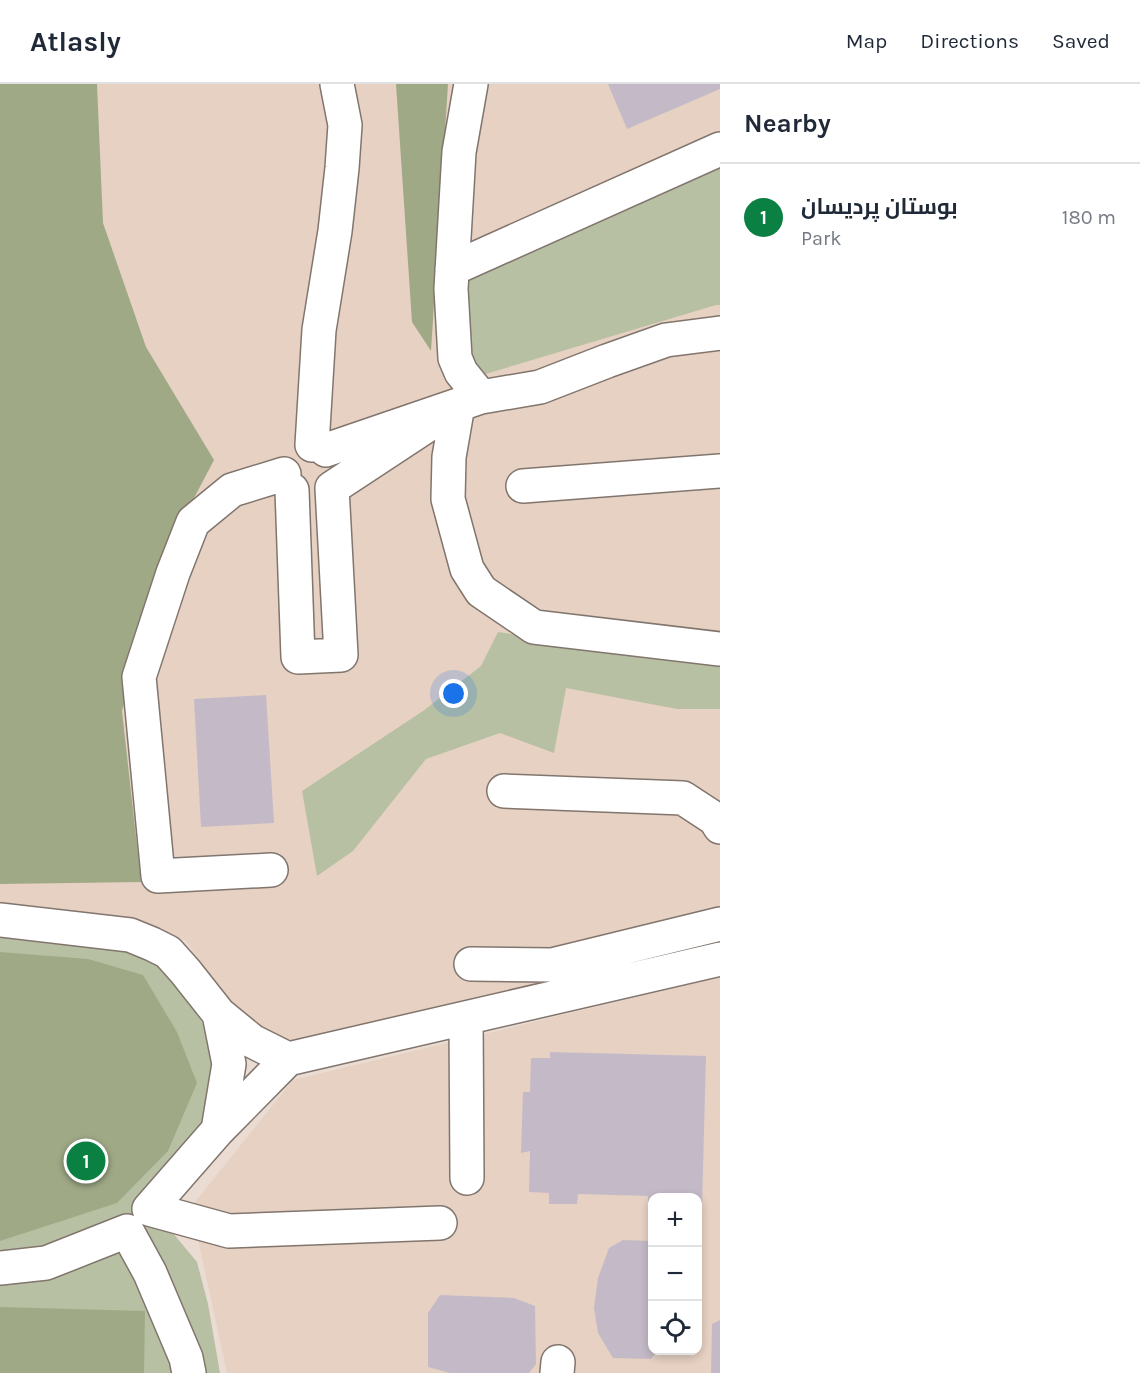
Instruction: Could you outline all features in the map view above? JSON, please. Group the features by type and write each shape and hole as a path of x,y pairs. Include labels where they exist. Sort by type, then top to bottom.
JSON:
{"lane":[{"path":"319,447 320,330 335,231 345,125 337,84"},
{"path":"471,84 459,152 451,289 455,358 470,401 449,457 448,499 467,569 481,591 534,627 720,649"},
{"path":"452,269 720,149"},
{"path":"319,447 332,456 337,472 332,488 341,655 298,657 288,482 285,465 288,457 294,451 301,447 319,447 470,401 540,387 666,340 720,333"},
{"path":"288,482 299,496 317,498 470,401"},
{"path":"523,486 720,471"},
{"path":"270,870 158,876 139,676 173,573 193,522 232,490 288,482"},
{"path":"504,791 683,798 715,819 720,827"},
{"path":"0,920 130,935 153,944 168,952 219,1014 252,1041 288,1059"},
{"path":"471,964 552,965 720,924"},
{"path":"440,1223 229,1231 148,1209 218,1130 288,1059 720,959"},
{"path":"218,1130 229,1064 219,1014"},
{"path":"466,1018 467,1178"},
{"path":"0,1268 46,1263 127,1231 150,1273 186,1358 189,1373"}],"shaded area":[{"path":"97,84 720,84 720,947 292,1049 248,1031 186,941 152,925 0,911 0,829 121,674"},
{"path":"720,977 720,1373 227,1373 191,1207 293,1080"}],"green space":[{"path":"0,84 97,84 103,223 146,347 214,460 183,519 153,591 122,711 141,882 0,884"},
{"path":"396,84 448,84 431,351 412,322"},
{"path":"720,167 720,305 479,376 464,354 458,281"},
{"path":"498,632 712,664 720,663 720,709 677,709 566,688 554,753 500,733 426,759 353,851 317,876 302,791 423,711 481,666"},
{"path":"0,937 119,949 156,960 188,997 206,1030 215,1056 210,1107 201,1126 142,1196 197,1262 208,1304 220,1373 0,1373"},
{"path":"0,952 88,959 143,975 177,1032 197,1083 168,1151 117,1203 0,1241"},
{"path":"0,1307 145,1311 144,1373 0,1373"}],"building":[{"path":"608,84 720,84 720,89 627,129"},
{"path":"266,695 274,823 201,827 194,699"},
{"path":"550,1052 706,1056 702,1206 702,1193 648,1193 648,1196 578,1194 577,1204 549,1204 549,1193 529,1192 530,1151 521,1153 523,1092 530,1092 531,1058 550,1058"},
{"path":"623,1240 648,1241 648,1355 654,1355 651,1359 613,1358 598,1333 594,1308 598,1278 609,1248"},
{"path":"440,1295 514,1298 535,1306 536,1364 529,1373 450,1373 428,1367 428,1313"},
{"path":"720,1320 720,1373 711,1373 712,1324"}],"place":[{"name":"بوستان پردیسان","path":"86,1161"}]}
